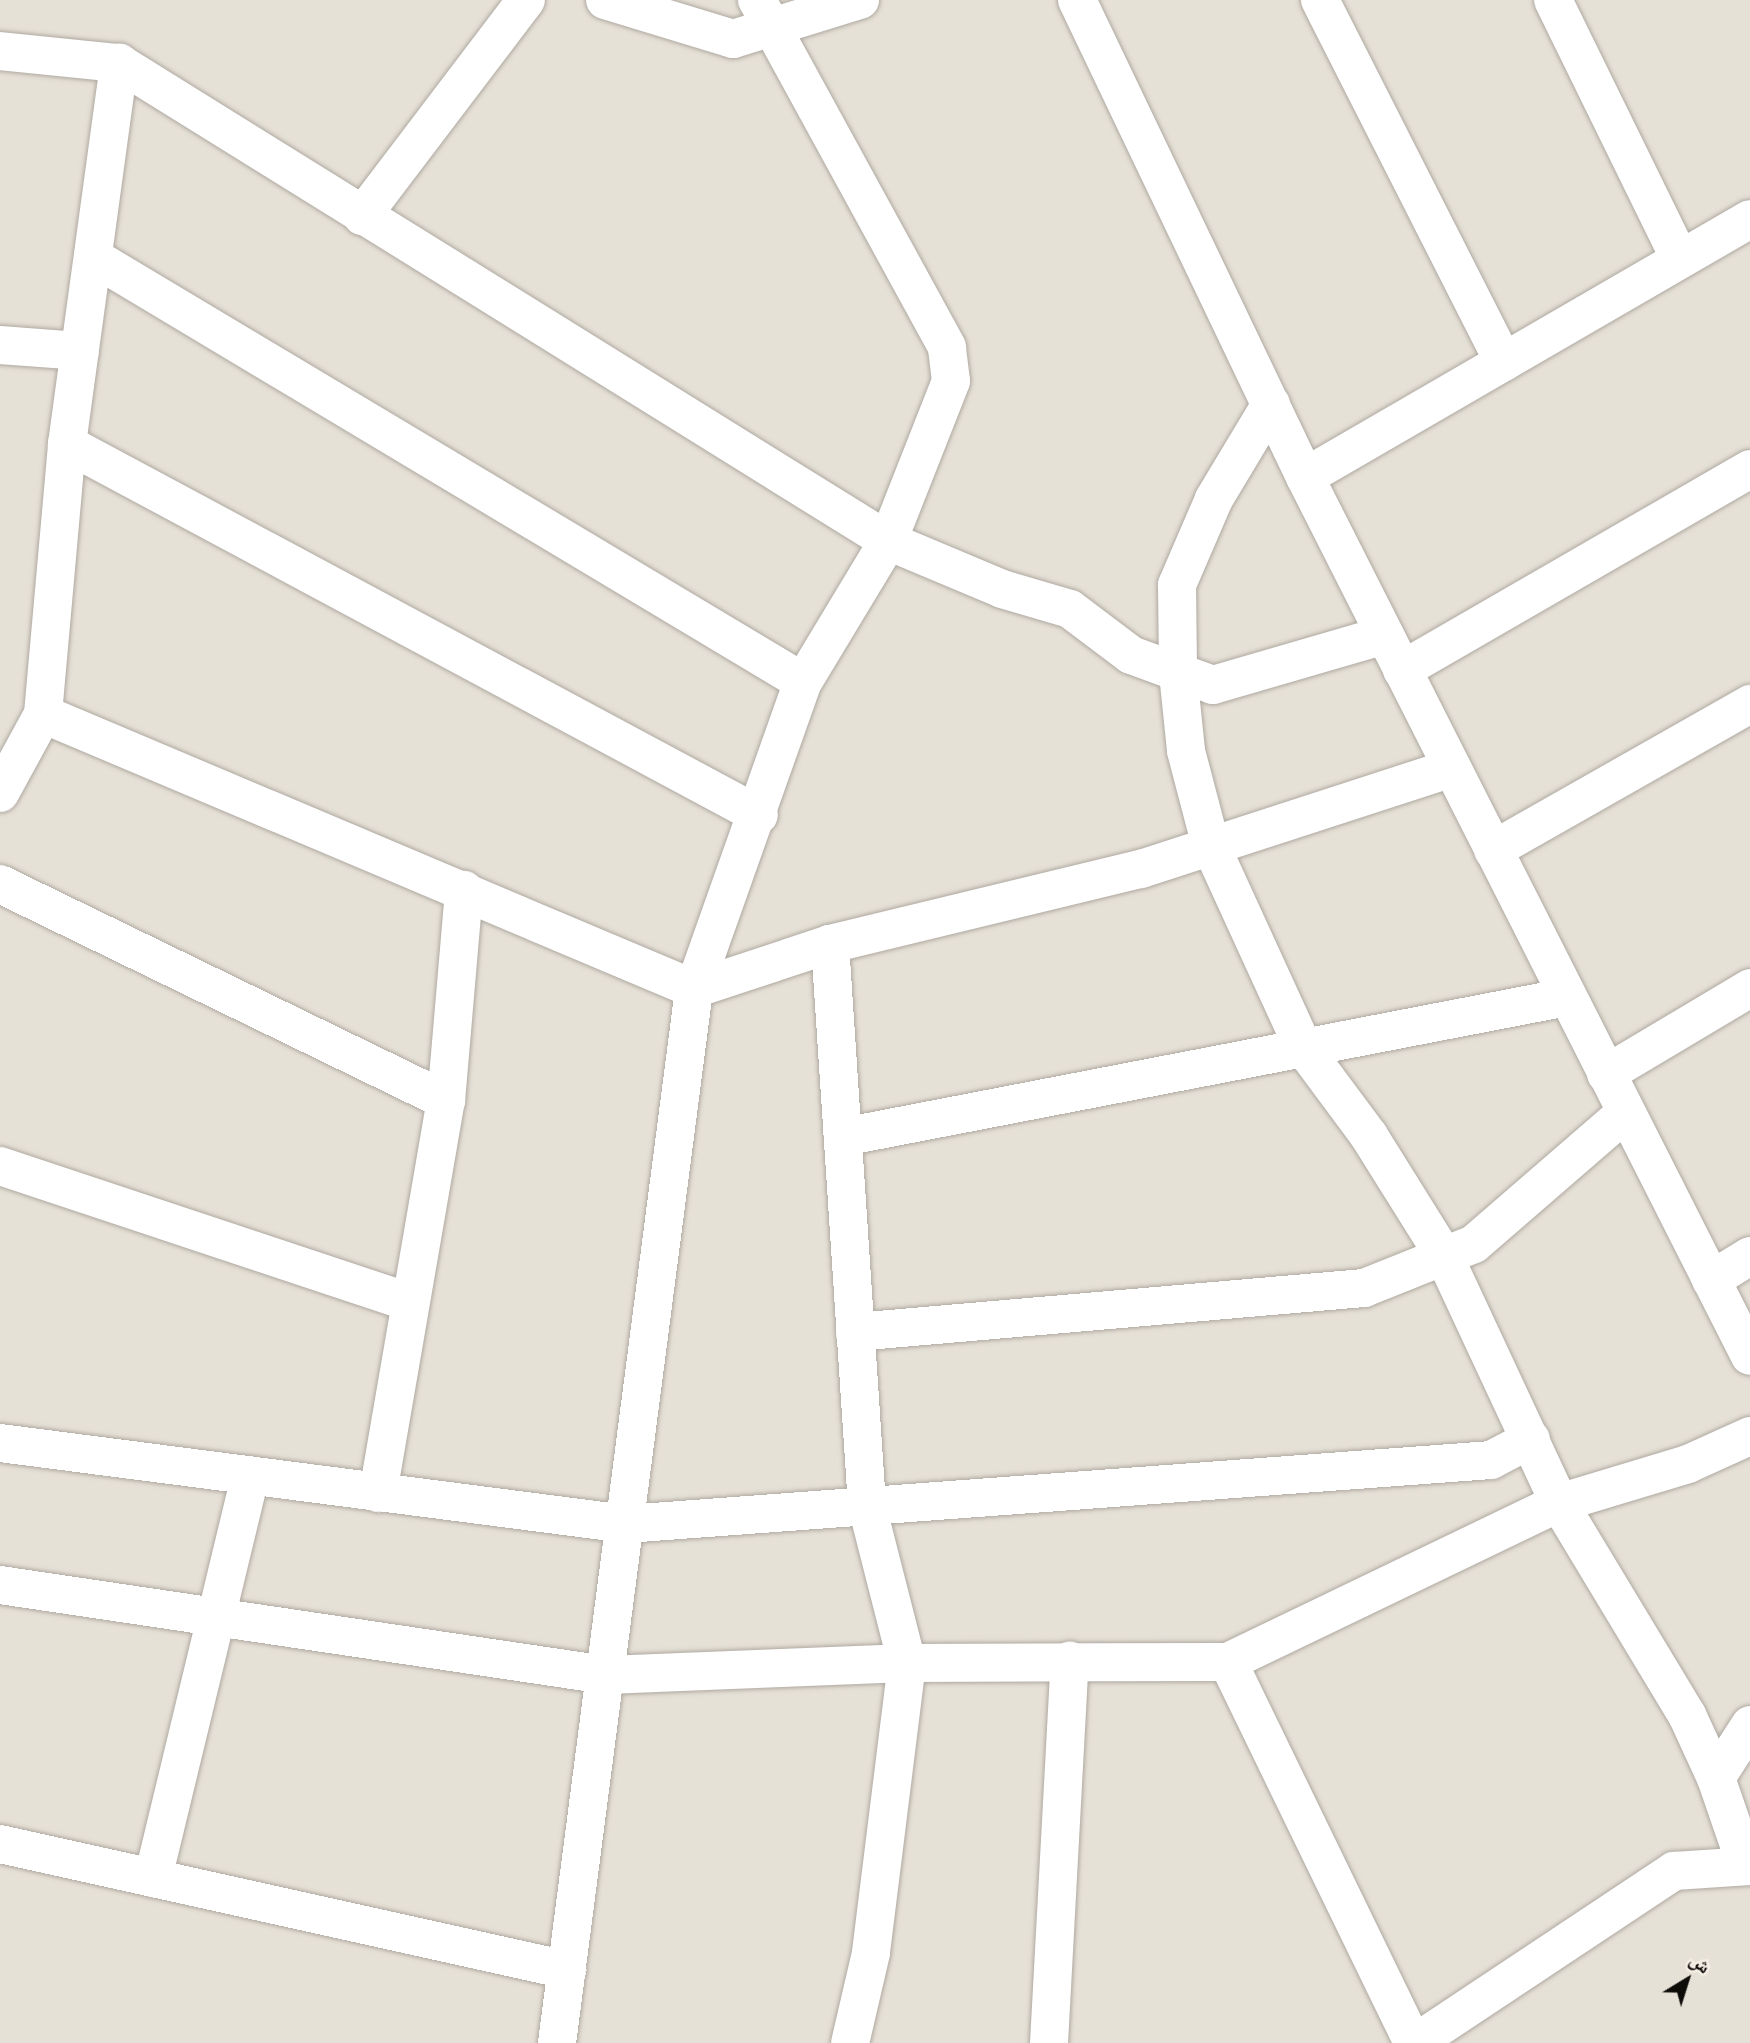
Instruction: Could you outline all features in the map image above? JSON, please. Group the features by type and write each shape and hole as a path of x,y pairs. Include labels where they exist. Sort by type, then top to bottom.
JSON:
{"street":[{"path":"362,216 526,0"},
{"path":"606,0 733,39 764,14 860,0"},
{"path":"1077,0 1306,477 1750,1356"},
{"path":"1320,0 1504,362"},
{"path":"1553,0 1681,259"},
{"path":"557,2043 606,1675 613,1593 626,1524 694,989 759,815 803,682 888,541 951,381 947,347 764,14"},
{"path":"0,51 119,63 888,541 1002,589 1070,609 1131,655 1213,685 1385,635"},
{"path":"0,793 43,714 67,444 119,63"},
{"path":"1306,477 1750,219"},
{"path":"93,257 803,682"},
{"path":"0,345 80,351"},
{"path":"1228,1662 1414,2043 1674,1871 1748,1866 1716,1778 1687,1715 1559,1503 1444,1256 1370,1136 1303,1047 1211,846 1186,751 1178,673 1177,585 1214,499 1271,404"},
{"path":"67,444 759,815"},
{"path":"1402,670 1750,469"},
{"path":"1493,850 1750,704"},
{"path":"43,714 694,989 830,944 1141,869 1452,768"},
{"path":"0,884 446,1101"},
{"path":"378,1493 409,1302 446,1101 464,890"},
{"path":"830,944 867,1506 907,1663 871,1953 850,2043"},
{"path":"1606,1074 1750,988"},
{"path":"843,1137 1567,997"},
{"path":"855,1332 1364,1288 1474,1244 1625,1113"},
{"path":"0,1166 409,1302"},
{"path":"1711,1280 1750,1256"},
{"path":"0,1585 606,1675 907,1663 1228,1662 1559,1503 1688,1464 1750,1436"},
{"path":"0,1443 626,1524 1490,1460 1531,1439"},
{"path":"153,1878 250,1475"},
{"path":"1049,2043 1070,1661"},
{"path":"1716,1778 1750,1725"},
{"path":"0,1844 567,1970"}]}
